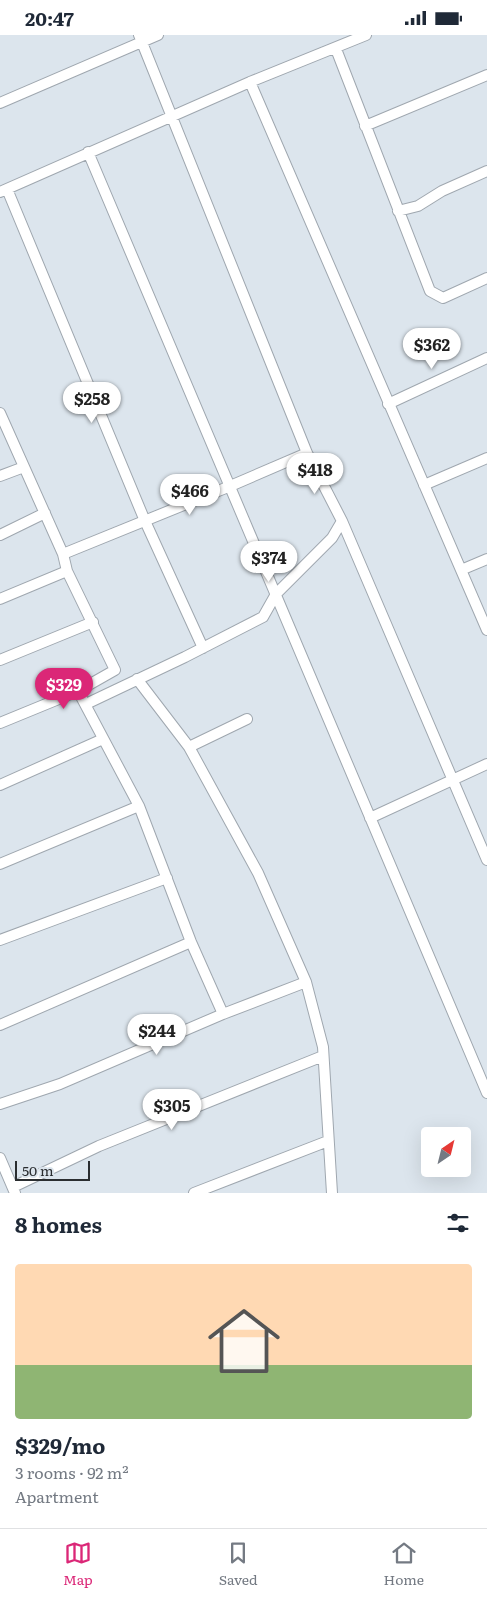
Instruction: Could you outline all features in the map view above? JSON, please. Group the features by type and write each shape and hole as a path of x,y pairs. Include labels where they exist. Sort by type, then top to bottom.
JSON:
{"street":[{"path":"0,103 140,39 158,35"},
{"path":"203,648 145,521 4,191 88,152 172,119 250,83 366,35"},
{"path":"140,39 307,453 342,521 487,860"},
{"path":"336,49 430,291 443,297 487,277"},
{"path":"365,126 487,75"},
{"path":"250,83 487,630"},
{"path":"88,152 228,487 276,593 487,1093"},
{"path":"398,211 418,206 442,191 487,171"},
{"path":"388,404 487,358"},
{"path":"0,723 78,691 115,671 67,571 63,554 1,416"},
{"path":"63,554 307,453"},
{"path":"424,485 487,458"},
{"path":"0,477 24,467"},
{"path":"0,535 45,513"},
{"path":"86,704 263,617 276,593 332,537 342,521"},
{"path":"461,570 487,559"},
{"path":"0,599 67,571"},
{"path":"0,660 93,622"},
{"path":"137,679 189,747 258,873 306,982 323,1047 332,1193"},
{"path":"78,691 139,806 191,943 223,1014"},
{"path":"189,747 246,719"},
{"path":"0,785 103,739"},
{"path":"370,817 487,764"},
{"path":"0,865 139,806"},
{"path":"0,940 167,878"},
{"path":"0,1025 191,943"},
{"path":"0,1104 60,1085 223,1014 306,982"},
{"path":"0,1158 14,1190 99,1147 323,1056"},
{"path":"194,1193 328,1141"}]}
